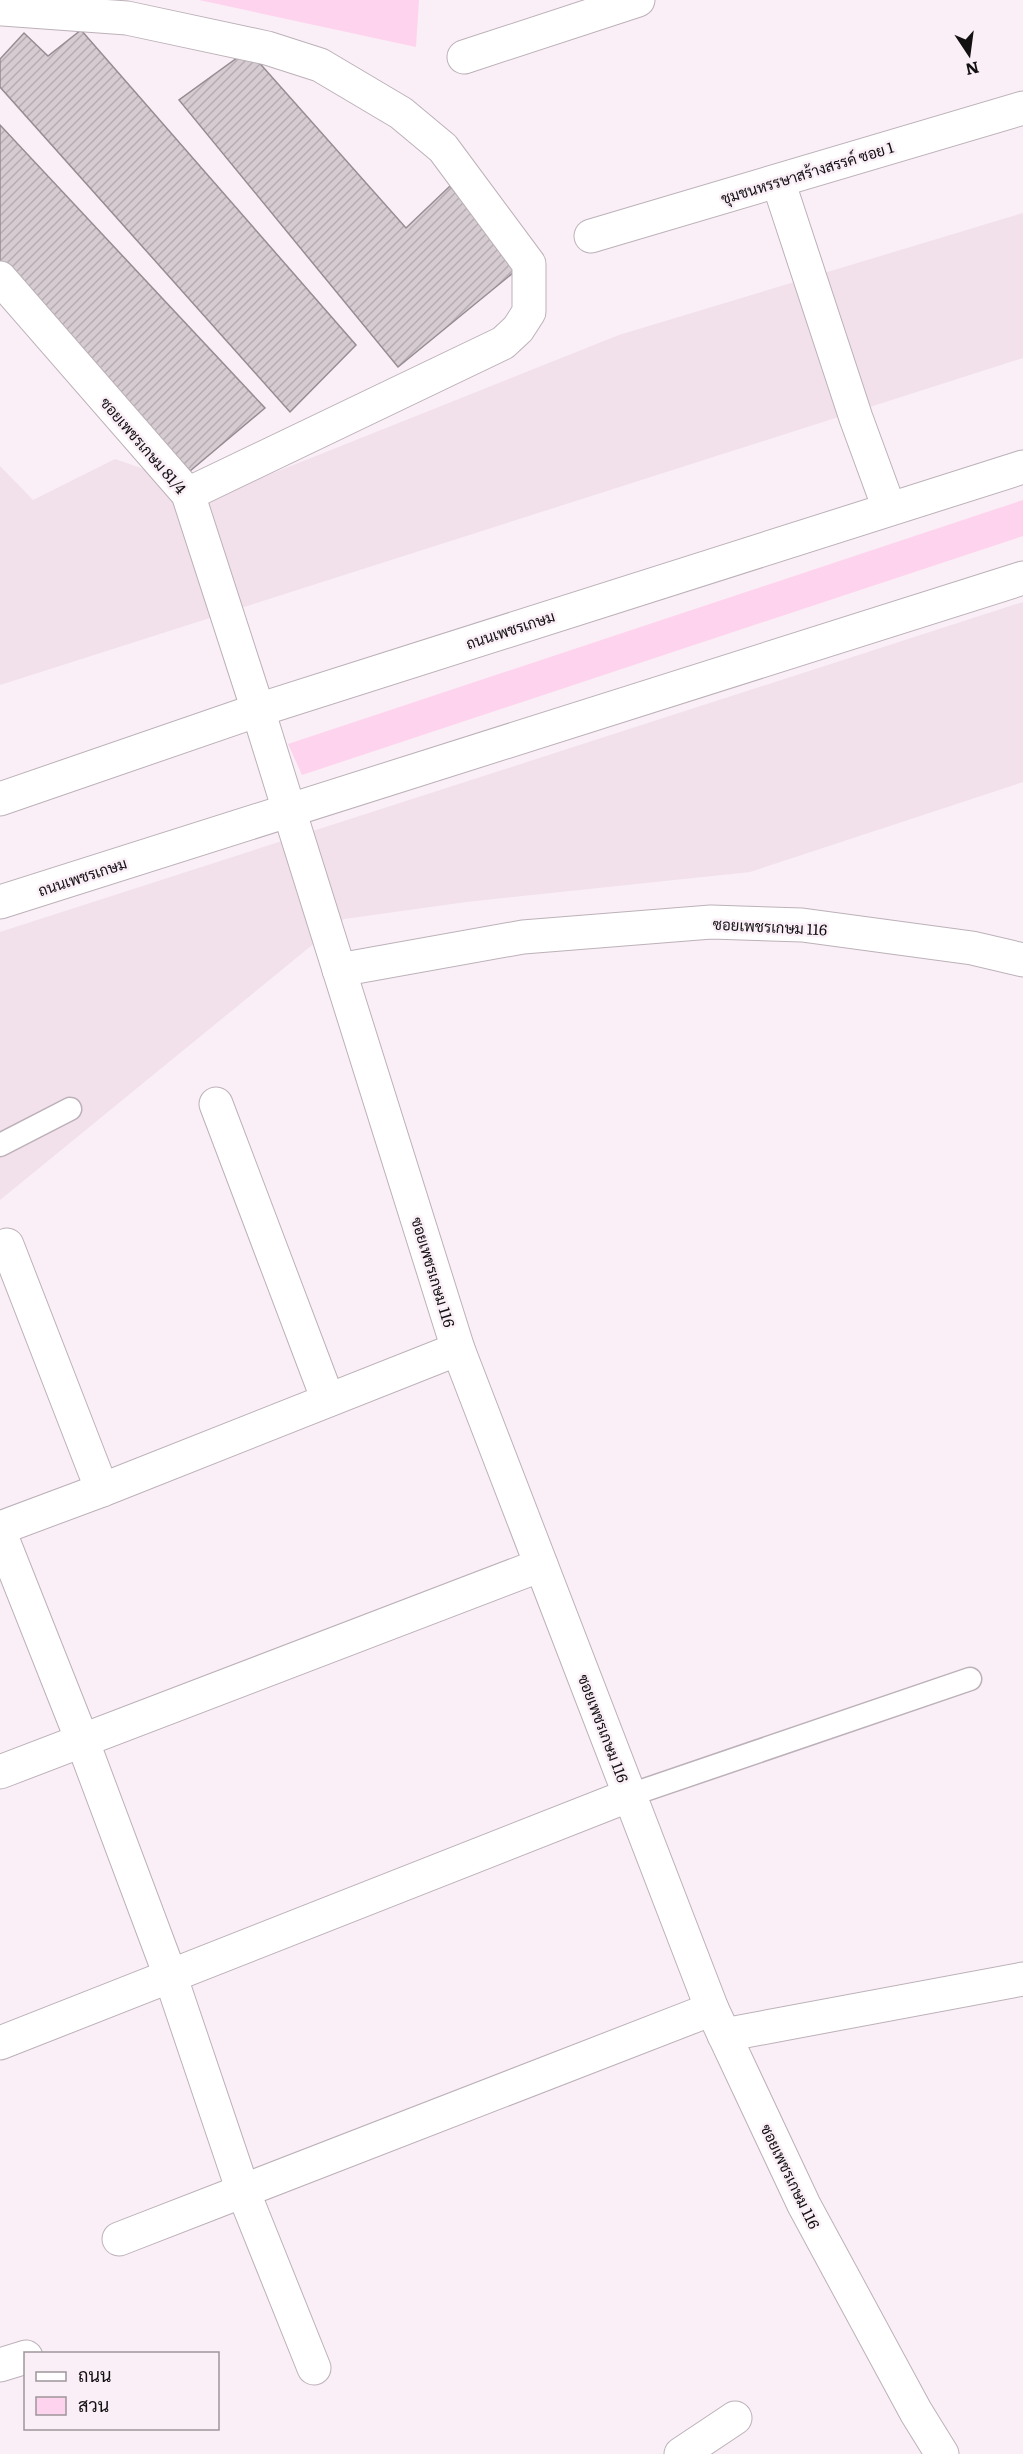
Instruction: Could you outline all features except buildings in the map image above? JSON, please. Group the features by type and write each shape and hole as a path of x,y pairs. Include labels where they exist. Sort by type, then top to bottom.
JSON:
{"street":[{"path":"464,57 638,0"},
{"path":"3,9 127,18 267,48 320,66 401,113 443,148 529,264 529,312 503,343 188,494"},
{"name":"ชุมชนหรรษาสร้างสรรค์ ซอย 1","path":"591,236 1023,108"},
{"path":"778,181 856,418 889,508"},
{"name":"ซอยเพชรเกษม 81/4","path":"0,278 188,494 289,810"},
{"name":"ถนนเพชรเกษม","path":"0,799 258,710 1023,467"},
{"name":"ถนนเพชรเกษม","path":"0,902 1023,578"},
{"name":"ซอยเพชรเกษม 116","path":"289,810 458,1349 718,2022 804,2205 916,2412 942,2454"},
{"name":"ซอยเพชรเกษม 116","path":"339,970 523,937 711,922 802,925 972,948 1023,960"},
{"path":"216,1104 328,1400"},
{"path":"7,1245 102,1490"},
{"path":"0,1528 458,1349"},
{"path":"0,1533 171,1975 243,2191 314,2368"},
{"path":"0,1772 542,1565"},
{"path":"0,2043 630,1795"},
{"path":"119,2239 243,2191 718,2022 1023,1979"},
{"path":"0,2365 24,2358"},
{"path":"681,2454 735,2418"}],"lane":[{"path":"0,1145 69,1109"},
{"path":"630,1795 970,1679"}],"shaded area":[{"path":"1023,213 1023,358 0,685 0,466 33,500 115,459 218,495 619,335"},
{"path":"1023,602 1023,782 750,872 466,902 344,919 0,1200 0,932"}],"green space":[{"path":"199,0 419,0 416,47"},
{"path":"1023,500 1023,536 302,775 288,744"}]}
